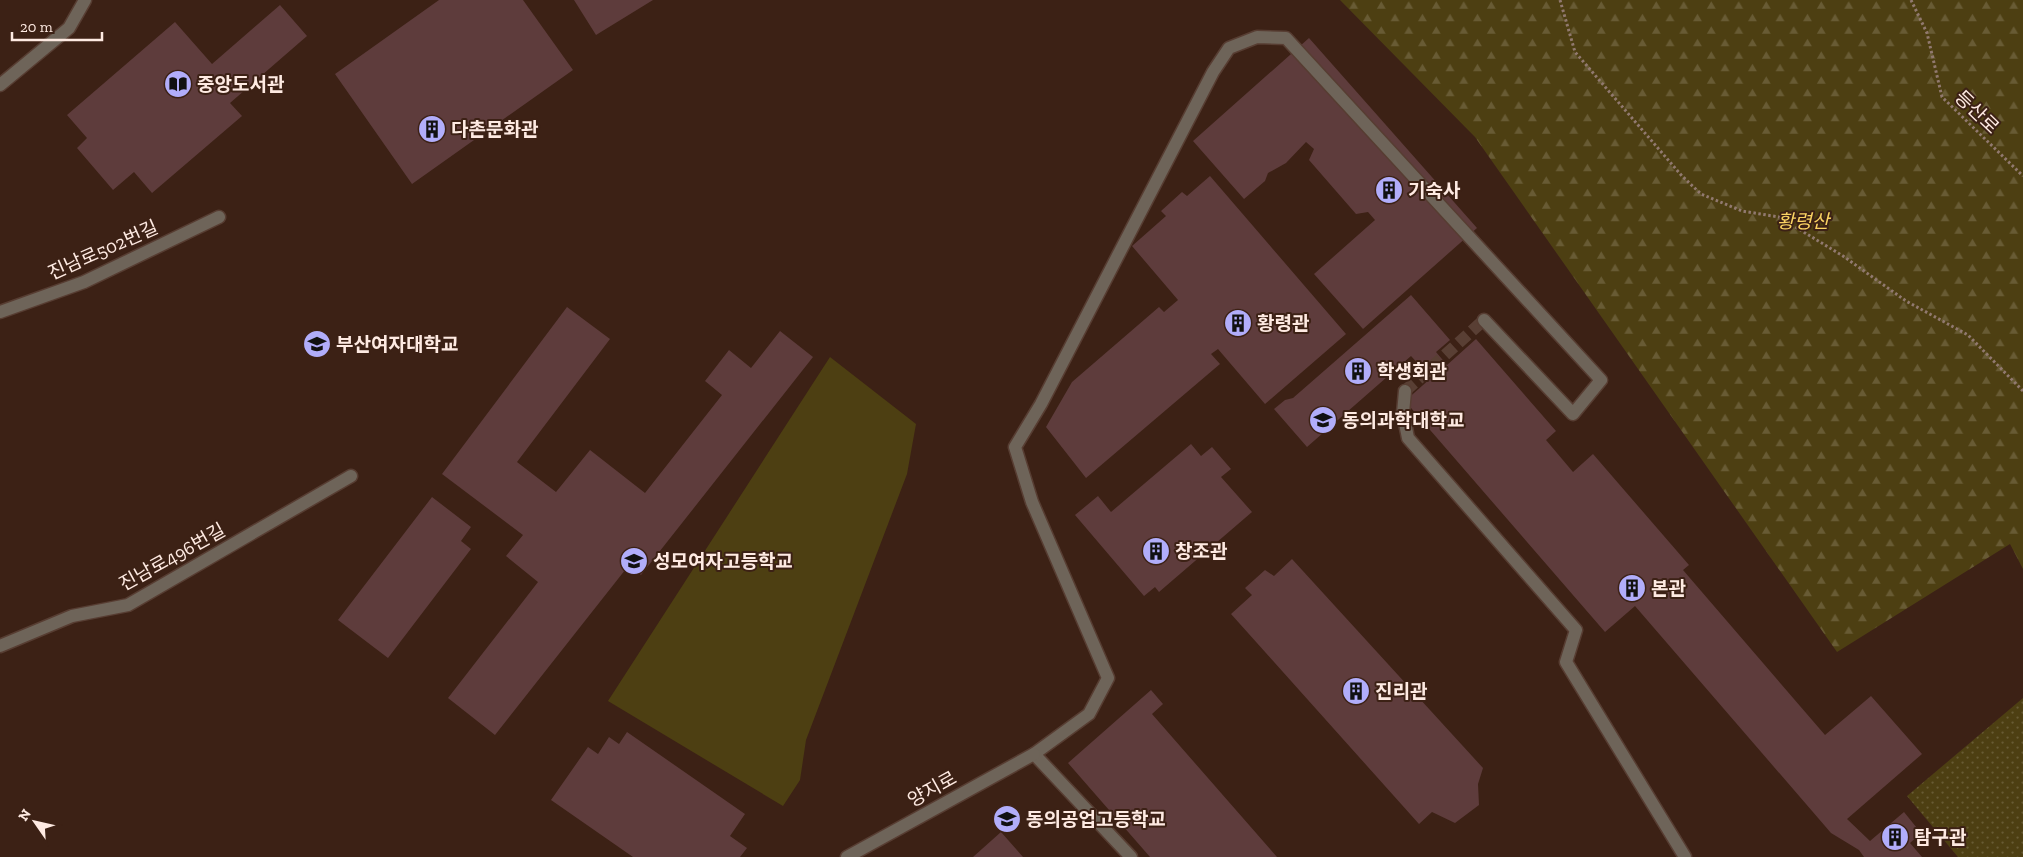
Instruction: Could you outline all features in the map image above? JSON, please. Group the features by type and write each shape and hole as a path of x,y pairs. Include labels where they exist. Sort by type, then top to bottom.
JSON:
{"street":[{"path":"0,85 69,28 85,0"},
{"name":"양지로","path":"847,857 1034,754 1089,714 1108,678 1032,502 1015,446 1040,404 1213,72 1228,48 1257,37 1286,38 1601,380 1573,414 1484,320"},
{"name":"진남로502번길","path":"0,312 84,282 219,217"},
{"path":"1405,391 1402,412 1408,438 1576,630 1566,662 1685,857"},
{"name":"진남로496번길","path":"0,646 72,616 128,605 351,476"},
{"path":"1034,754 1131,857"}],"path":[{"path":"1560,0 1575,52 1682,176 1701,194 1742,211 1779,217 1844,256 1906,301 1968,335 2023,391"},
{"name":"등산로","path":"1911,0 1926,33 1942,97 2023,176"}],"green space":[{"name":"황령산","path":"1340,0 2023,0 2023,569 2010,544 1837,652 1475,137"},
{"path":"830,357 916,424 907,474 806,740 800,780 783,806 608,701"},
{"path":"2023,698 2023,857 1958,857 1907,796"}],"building":[{"name":"다촌문화관","path":"439,0 523,0 573,70 412,184 335,74"},
{"path":"574,0 653,0 596,35"},
{"name":"중앙도서관","path":"280,5 307,36 230,103 242,116 152,193 134,172 113,190 77,148 87,138 67,115 175,22 212,64"},
{"name":"기숙사","path":"1309,38 1477,228 1363,329 1314,274 1375,220 1368,212 1356,214 1309,160 1314,149 1306,142 1286,163 1268,173 1265,181 1244,199 1193,141"},
{"name":"황령관","path":"1210,176 1346,334 1265,404 1218,349 1211,354 1220,364 1086,478 1046,427 1072,382 1159,307 1164,312 1178,300 1132,246 1166,216 1161,211 1182,192 1187,196"},
{"name":"본관","path":"1411,295 1450,340 1436,352 1447,365 1476,339 1556,431 1546,440 1573,472 1593,454 1689,565 1683,570 1825,735 1871,696 1922,754 1847,819 1870,841 1904,812 1921,833 1910,843 1922,857 1864,857 1859,850 1831,833 1635,606 1605,632 1405,401 1431,378 1411,356 1307,447 1274,409 1285,400 1293,398"},
{"path":"567,307 610,339 517,462 556,492 590,450 645,493 722,395 705,381 729,350 751,368 780,331 813,357 641,575 629,565 495,735 448,698 538,582 506,556 523,535 442,474"},
{"name":"창조관","path":"1191,444 1201,456 1212,447 1231,469 1221,477 1252,512 1159,592 1155,587 1144,596 1075,515 1098,496 1111,512"},
{"path":"432,497 471,527 461,541 471,549 388,658 338,620"},
{"name":"진리관","path":"1292,559 1483,768 1478,784 1479,805 1455,823 1432,812 1419,824 1231,614 1252,595 1245,588 1265,570 1274,576"},
{"path":"1151,690 1163,704 1152,714 1277,857 1150,857 1068,763"},
{"path":"627,732 745,814 730,836 747,848 740,857 633,857 551,800 588,747 598,754 609,737 619,744"},
{"path":"1001,832 1023,857 973,857"}],"tunnel":[{"path":"1405,391 1484,320"}],"place":[{"name":"중앙도서관","path":"178,84"},
{"name":"다촌문화관","path":"432,129"},
{"name":"기숙사","path":"1389,190"},
{"name":"황령관","path":"1238,323"},
{"name":"부산여자대학교","path":"317,344"},
{"name":"학생회관","path":"1358,371"},
{"name":"동의과학대학교","path":"1323,420"},
{"name":"창조관","path":"1156,551"},
{"name":"성모여자고등학교","path":"634,561"},
{"name":"본관","path":"1632,588"},
{"name":"진리관","path":"1356,691"},
{"name":"동의공업고등학교","path":"1007,819"},
{"name":"탐구관","path":"1895,837"}]}
